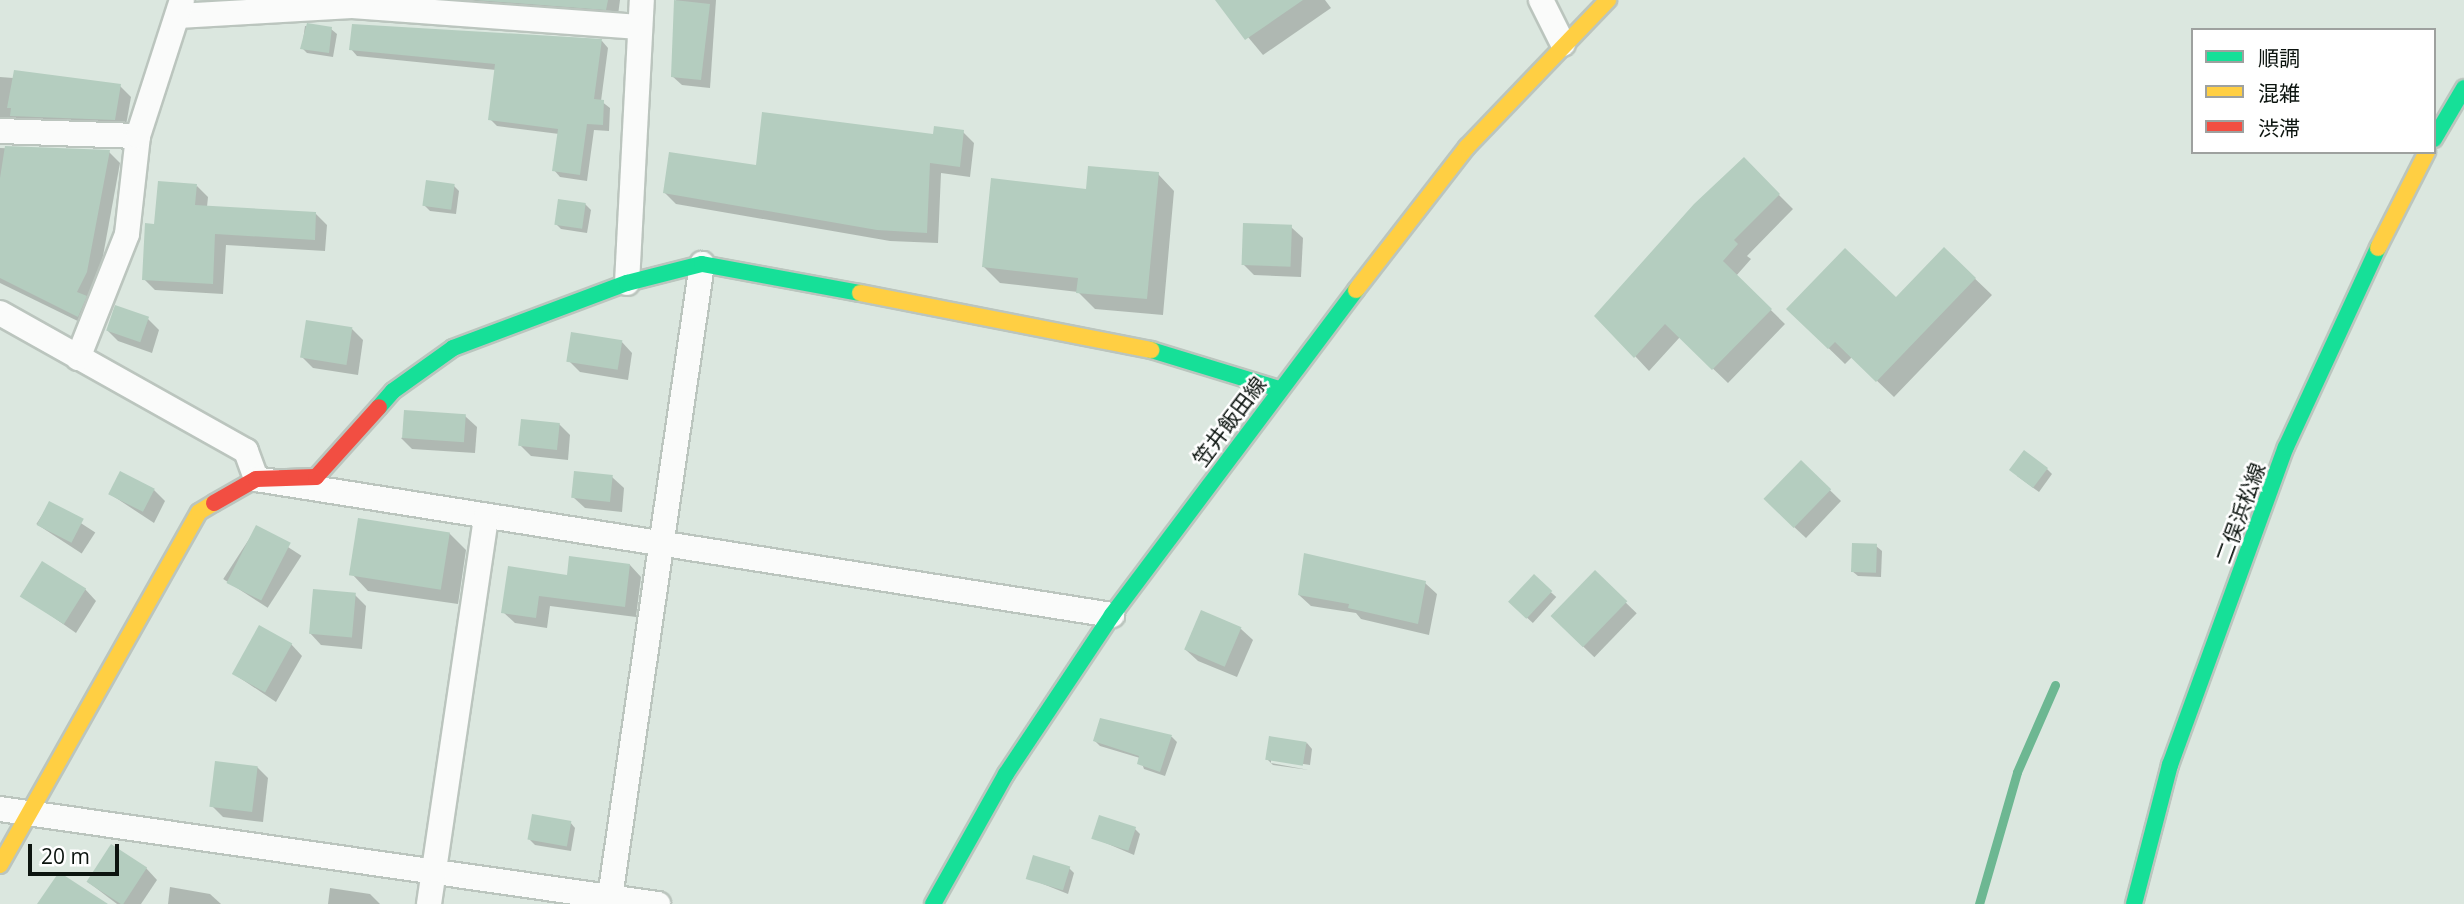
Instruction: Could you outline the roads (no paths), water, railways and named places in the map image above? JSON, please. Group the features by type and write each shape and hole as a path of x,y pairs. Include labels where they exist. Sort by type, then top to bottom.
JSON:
{"main road":[{"name":"笠井飯田線","path":"933,904 1006,774 1112,615 1279,389 1466,147 1608,0"},
{"path":"2436,136 2464,88"},
{"name":"二俣浜松線","path":"2134,904 2170,765 2286,447 2334,333 2426,154"},
{"path":"0,865 32,814 200,512 256,479 316,477 393,391 453,348 627,283 702,264 1121,341 1279,389"}],"street":[{"path":"627,283 642,0"},
{"path":"1541,0 1563,44"},
{"path":"78,358 127,234 138,136 179,9 358,3 639,27"},
{"path":"0,131 138,136"},
{"path":"609,901 702,264"},
{"path":"0,313 246,451 256,479 1112,615"},
{"path":"429,904 486,517"},
{"path":"0,808 609,901 658,904"}],"waterway":[{"path":"1979,904 2017,772 2055,685"}]}
